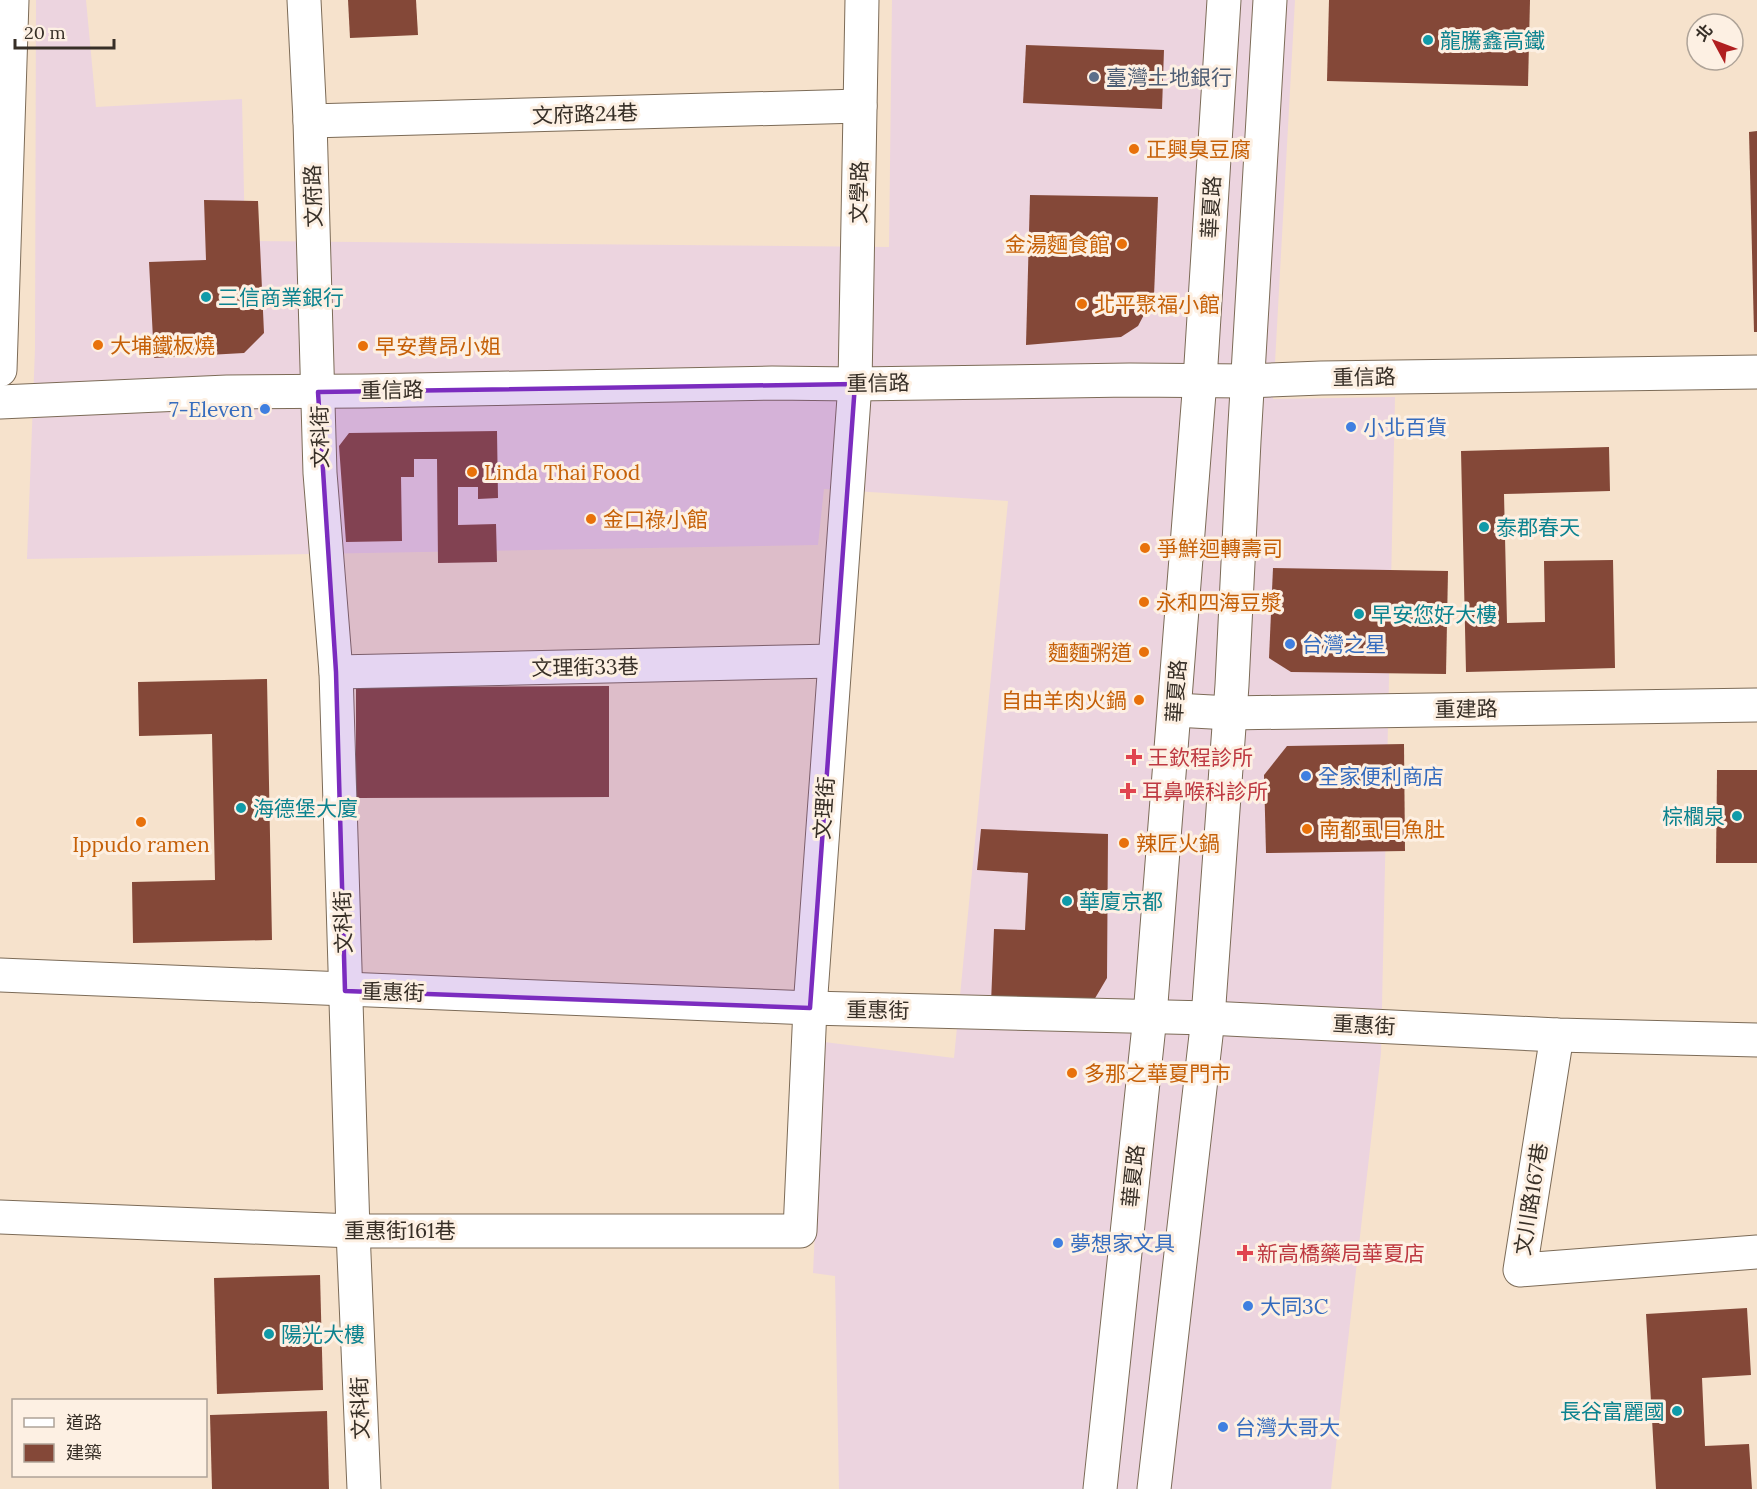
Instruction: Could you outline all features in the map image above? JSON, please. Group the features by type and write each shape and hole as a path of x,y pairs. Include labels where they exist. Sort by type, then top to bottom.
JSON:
{"street":[{"path":"0,370 12,0"},
{"name":"文府路","path":"304,0 318,392"},
{"name":"文學路","path":"855,384 862,0"},
{"name":"華夏路","path":"1100,1489 1150,1016 1200,380 1224,0"},
{"path":"1154,1489 1208,1018 1230,713 1270,0"},
{"name":"文府路24巷","path":"310,121 860,106"},
{"name":"重信路","path":"0,402 227,392 772,383 1247,381 1757,372"},
{"name":"文理街","path":"800,1231 810,1008 855,384"},
{"name":"文科街","path":"318,392 320,473 336,672 353,1231 364,1489"},
{"name":"文理街33巷","path":"336,672 834,661"},
{"name":"重建路","path":"1174,710 1230,713 1757,705"},
{"name":"重惠街","path":"0,975 345,991 810,1008 1208,1018 1557,1035 1757,1040"},
{"name":"文川路167巷","path":"1557,1035 1520,1270 1757,1252"},
{"name":"重惠街161巷","path":"0,1217 353,1231 800,1231"}],"highlighted area":[{"path":"855,384 810,1008 345,991 336,672 318,392"}],"shaded area":[{"path":"36,0 86,0 96,107 242,99 245,241 889,247 892,0 1295,0 1273,399 1395,397 1381,1053 1331,1489 839,1489 835,1276 813,1273 824,1042 954,1058 1008,501 824,489 818,545 27,559 35,349"}],"building":[{"path":"348,0 416,0 418,35 350,38"},
{"name":"龍騰鑫高鐵","path":"1329,0 1530,0 1528,86 1327,81"},
{"name":"臺灣土地銀行","path":"1026,45 1164,50 1162,109 1023,103"},
{"path":"1757,131 1757,332 1754,332 1749,132"},
{"path":"1030,195 1158,197 1154,296 1138,326 1121,337 1026,345"},
{"name":"三信商業銀行","path":"204,200 258,201 264,333 244,353 154,358 149,262 206,260"},
{"path":"497,431 498,498 478,499 478,487 458,487 458,525 496,524 497,562 438,563 437,459 414,459 414,477 401,477 402,541 346,542 339,446 349,433"},
{"name":"泰郡春天","path":"1609,447 1610,491 1504,494 1507,623 1545,622 1544,561 1613,560 1615,668 1466,672 1461,451"},
{"name":"早安您好大樓","path":"1273,568 1448,571 1446,674 1291,672 1269,658"},
{"name":"海德堡大廈","path":"267,679 272,940 133,943 132,882 215,880 212,734 139,736 138,682"},
{"path":"609,686 609,797 356,798 356,687"},
{"path":"1404,744 1405,851 1266,853 1264,775 1287,746"},
{"name":"棕櫚泉","path":"1717,770 1757,770 1757,863 1716,863"},
{"name":"華廈京都","path":"981,829 1108,834 1107,978 1094,1000 991,1003 994,929 1025,930 1028,873 977,870"},
{"name":"陽光大樓","path":"320,1275 323,1390 217,1394 214,1278"},
{"name":"長谷富麗國","path":"1747,1308 1751,1375 1702,1378 1705,1446 1749,1444 1752,1489 1656,1489 1646,1314"},
{"path":"327,1411 329,1489 212,1489 210,1415"}],"place":[{"name":"龍騰鑫高鐵","path":"1428,40"},
{"name":"臺灣土地銀行","path":"1094,77"},
{"name":"正興臭豆腐","path":"1134,149"},
{"name":"金湯麵食館","path":"1122,244"},
{"name":"三信商業銀行","path":"206,297"},
{"name":"北平聚福小館","path":"1082,304"},
{"name":"大埔鐵板燒","path":"98,345"},
{"name":"早安費昂小姐","path":"363,346"},
{"name":"7-Eleven","path":"265,409"},
{"name":"小北百貨","path":"1351,427"},
{"name":"Linda Thai Food","path":"472,472"},
{"name":"金口祿小館","path":"591,519"},
{"name":"泰郡春天","path":"1484,527"},
{"name":"爭鮮迴轉壽司","path":"1145,548"},
{"name":"永和四海豆漿","path":"1144,602"},
{"name":"早安您好大樓","path":"1359,614"},
{"name":"台灣之星","path":"1290,644"},
{"name":"麵麵粥道","path":"1144,652"},
{"name":"自由羊肉火鍋","path":"1139,700"},
{"name":"王欽程診所","path":"1134,757"},
{"name":"全家便利商店","path":"1306,776"},
{"name":"耳鼻喉科診所","path":"1128,791"},
{"name":"海德堡大廈","path":"241,808"},
{"name":"棕櫚泉","path":"1737,816"},
{"name":"Ippudo ramen","path":"141,822"},
{"name":"南都虱目魚肚","path":"1307,829"},
{"name":"辣匠火鍋","path":"1124,843"},
{"name":"華廈京都","path":"1067,901"},
{"name":"多那之華夏門市","path":"1072,1073"},
{"name":"夢想家文具","path":"1058,1243"},
{"name":"新高橋藥局華夏店","path":"1245,1253"},
{"name":"大同3C","path":"1248,1306"},
{"name":"陽光大樓","path":"269,1334"},
{"name":"長谷富麗國","path":"1677,1411"},
{"name":"台灣大哥大","path":"1223,1427"}]}
